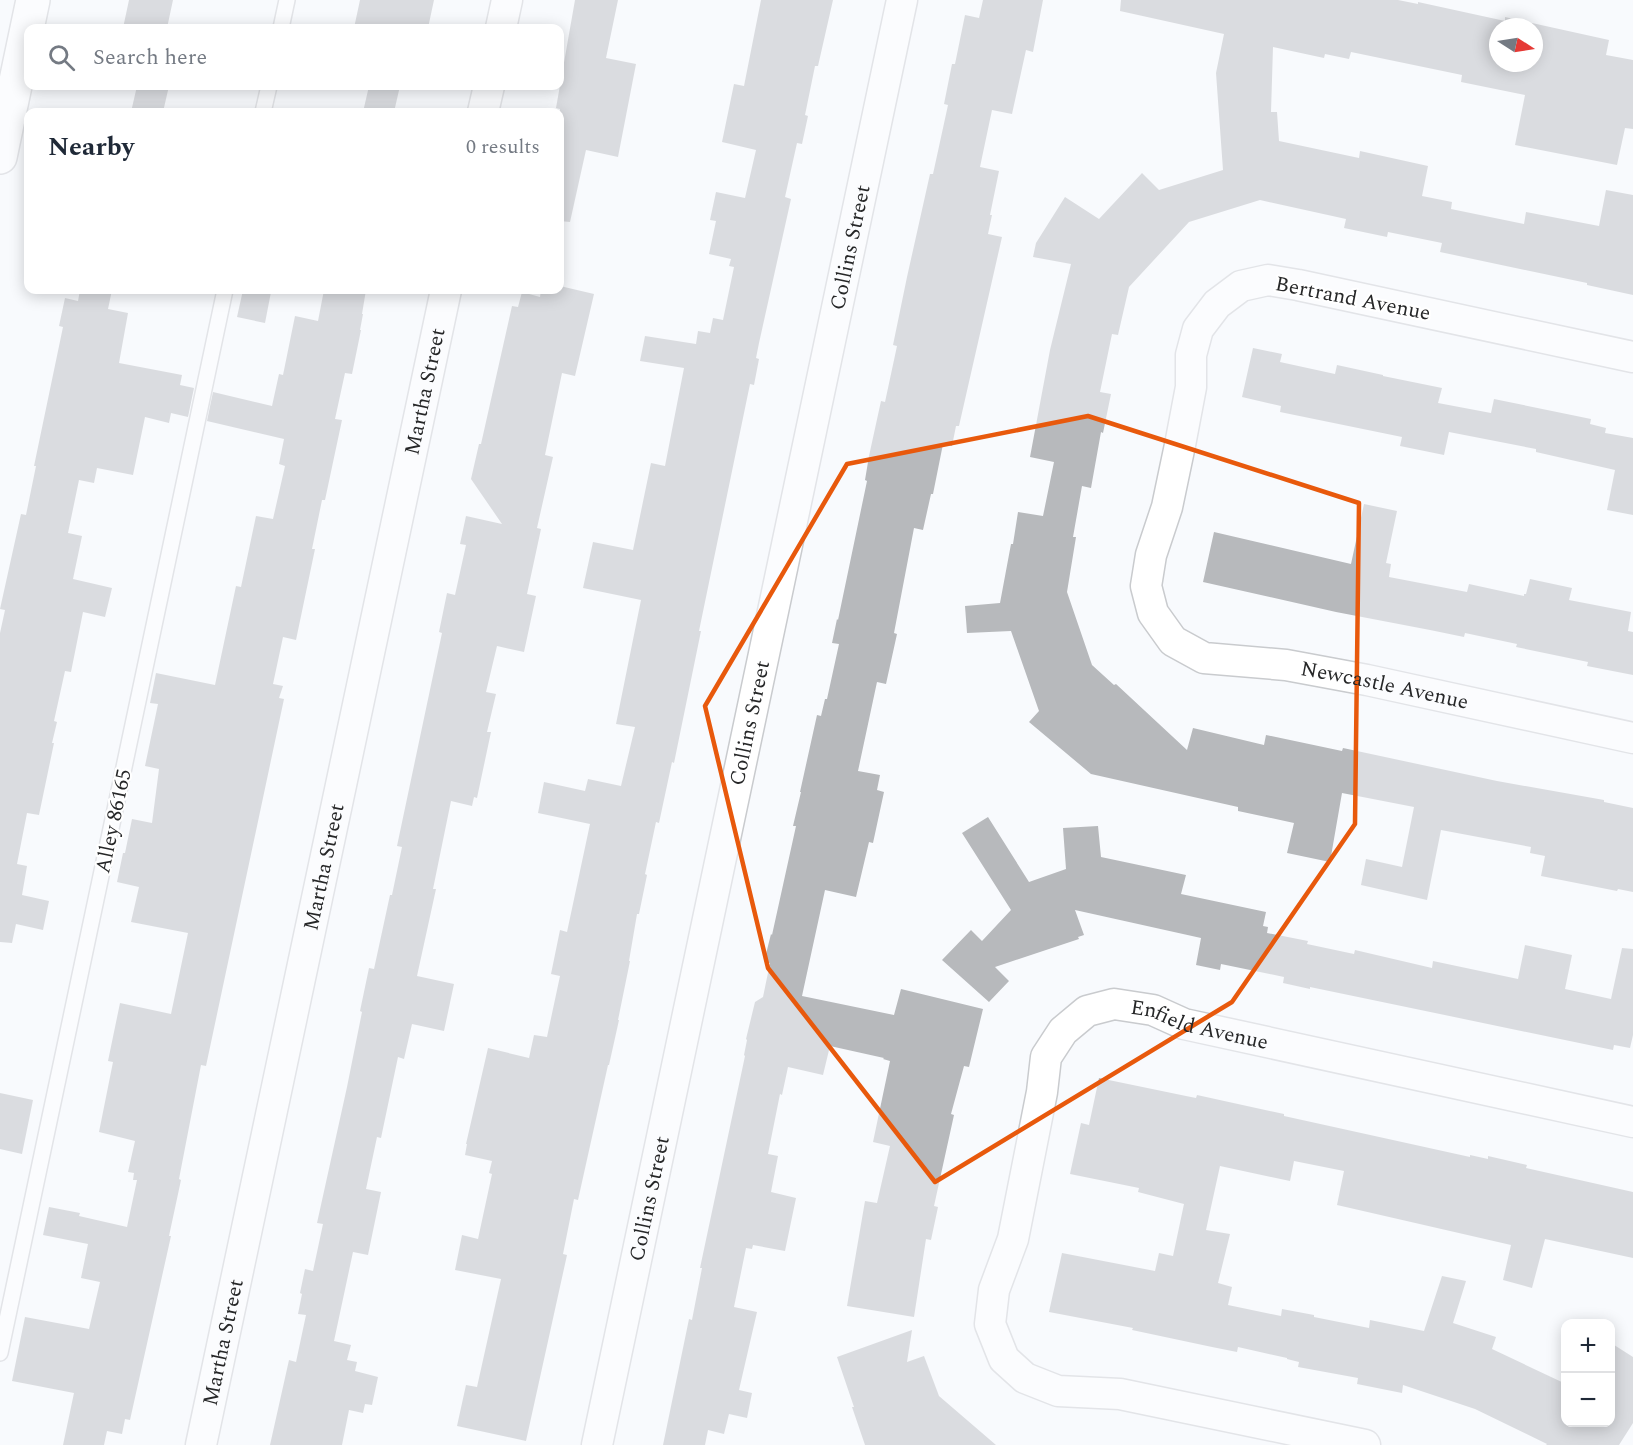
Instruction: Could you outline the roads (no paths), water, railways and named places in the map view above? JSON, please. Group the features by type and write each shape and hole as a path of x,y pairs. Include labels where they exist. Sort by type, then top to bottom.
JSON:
{"main road":[{"path":"28,24 33,0"},
{"path":"0,157 24,43"}],"street":[{"path":"502,24 507,0"},
{"name":"Collins Street","path":"597,1445 902,0"},
{"path":"484,108 488,90"},
{"name":"Bertrand Avenue","path":"1153,613 1146,586 1151,555 1167,507 1180,445 1191,387 1191,355 1198,329 1217,303 1241,286 1268,280 1298,285 1633,357"},
{"name":"Martha Street","path":"201,1445 445,294"},
{"name":"Newcastle Avenue","path":"1153,613 1173,641 1204,658 1297,667 1367,680 1633,738"},
{"name":"Enfield Avenue","path":"1365,1445 1119,1394 1058,1391 1025,1378 1004,1359 990,1324 994,1290 1013,1239 1042,1092 1046,1057 1063,1031 1087,1011 1114,1004 1153,1010 1184,1024 1633,1122"}],"lane":[{"path":"282,24 287,0"},
{"path":"264,108 267,90"},
{"name":"Alley 86165","path":"0,1353 224,294"}]}
